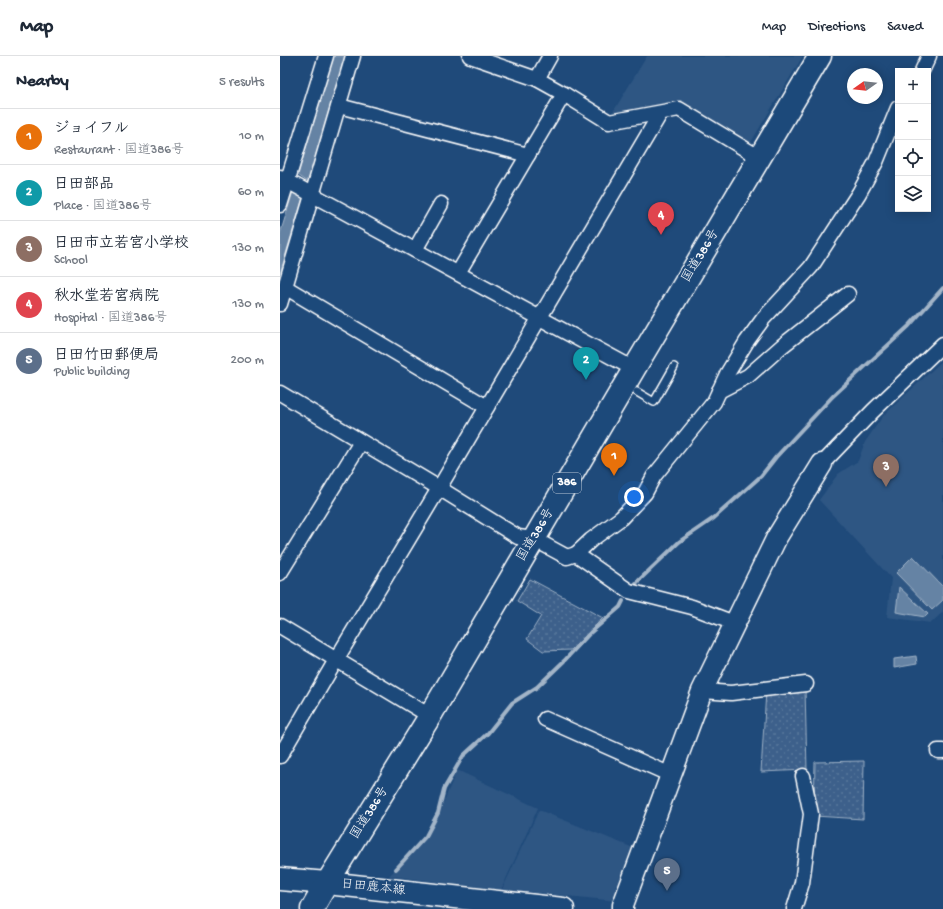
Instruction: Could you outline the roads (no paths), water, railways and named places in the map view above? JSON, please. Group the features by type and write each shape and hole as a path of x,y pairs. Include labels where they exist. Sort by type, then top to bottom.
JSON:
{"main road":[{"name":"国道386号","path":"312,909 430,716 820,56"},
{"name":"日田鹿本線","path":"280,879 563,909"}],"street":[{"path":"280,205 284,179 326,56"},
{"path":"280,304 353,56"},
{"path":"472,56 536,79 610,122 660,114 679,109 760,158"},
{"path":"536,79 550,56"},
{"path":"923,68 929,56"},
{"path":"458,273 564,94"},
{"path":"339,106 528,156"},
{"path":"280,756 660,114"},
{"path":"280,393 440,488 518,537 534,539 567,557 576,554 591,540 620,518 645,493 654,476 714,402 727,374 747,341 763,319 811,267 859,193 876,162 895,115"},
{"path":"284,179 634,369"},
{"path":"414,250 441,204"},
{"path":"285,287 487,407"},
{"path":"719,391 748,376 782,346 848,294"},
{"path":"623,909 623,905 702,691 777,537 822,464 873,411 943,344"},
{"path":"282,565 361,442"},
{"path":"576,554 629,591 692,607 734,623"},
{"path":"280,626 430,716"},
{"path":"702,691 731,693 806,684"},
{"path":"545,719 671,775"},
{"path":"794,909 802,883 811,814 803,776"}],"lane":[{"path":"637,392 654,402 674,367"}],"waterway":[{"path":"633,586 679,542 714,518 761,476 776,457 833,396 909,326 943,288"},
{"path":"396,869 426,836 438,813 444,789 463,756 488,733 512,703 537,687 590,633 620,607 623,601"}],"place":[{"name":"秋水堂若宮病院","path":"661,235"},
{"name":"日田部品","path":"586,380"},
{"name":"ジョイフル","path":"614,476"},
{"name":"日田市立若宮小学校","path":"886,487"},
{"name":"日田竹田郵便局","path":"667,891"}]}
